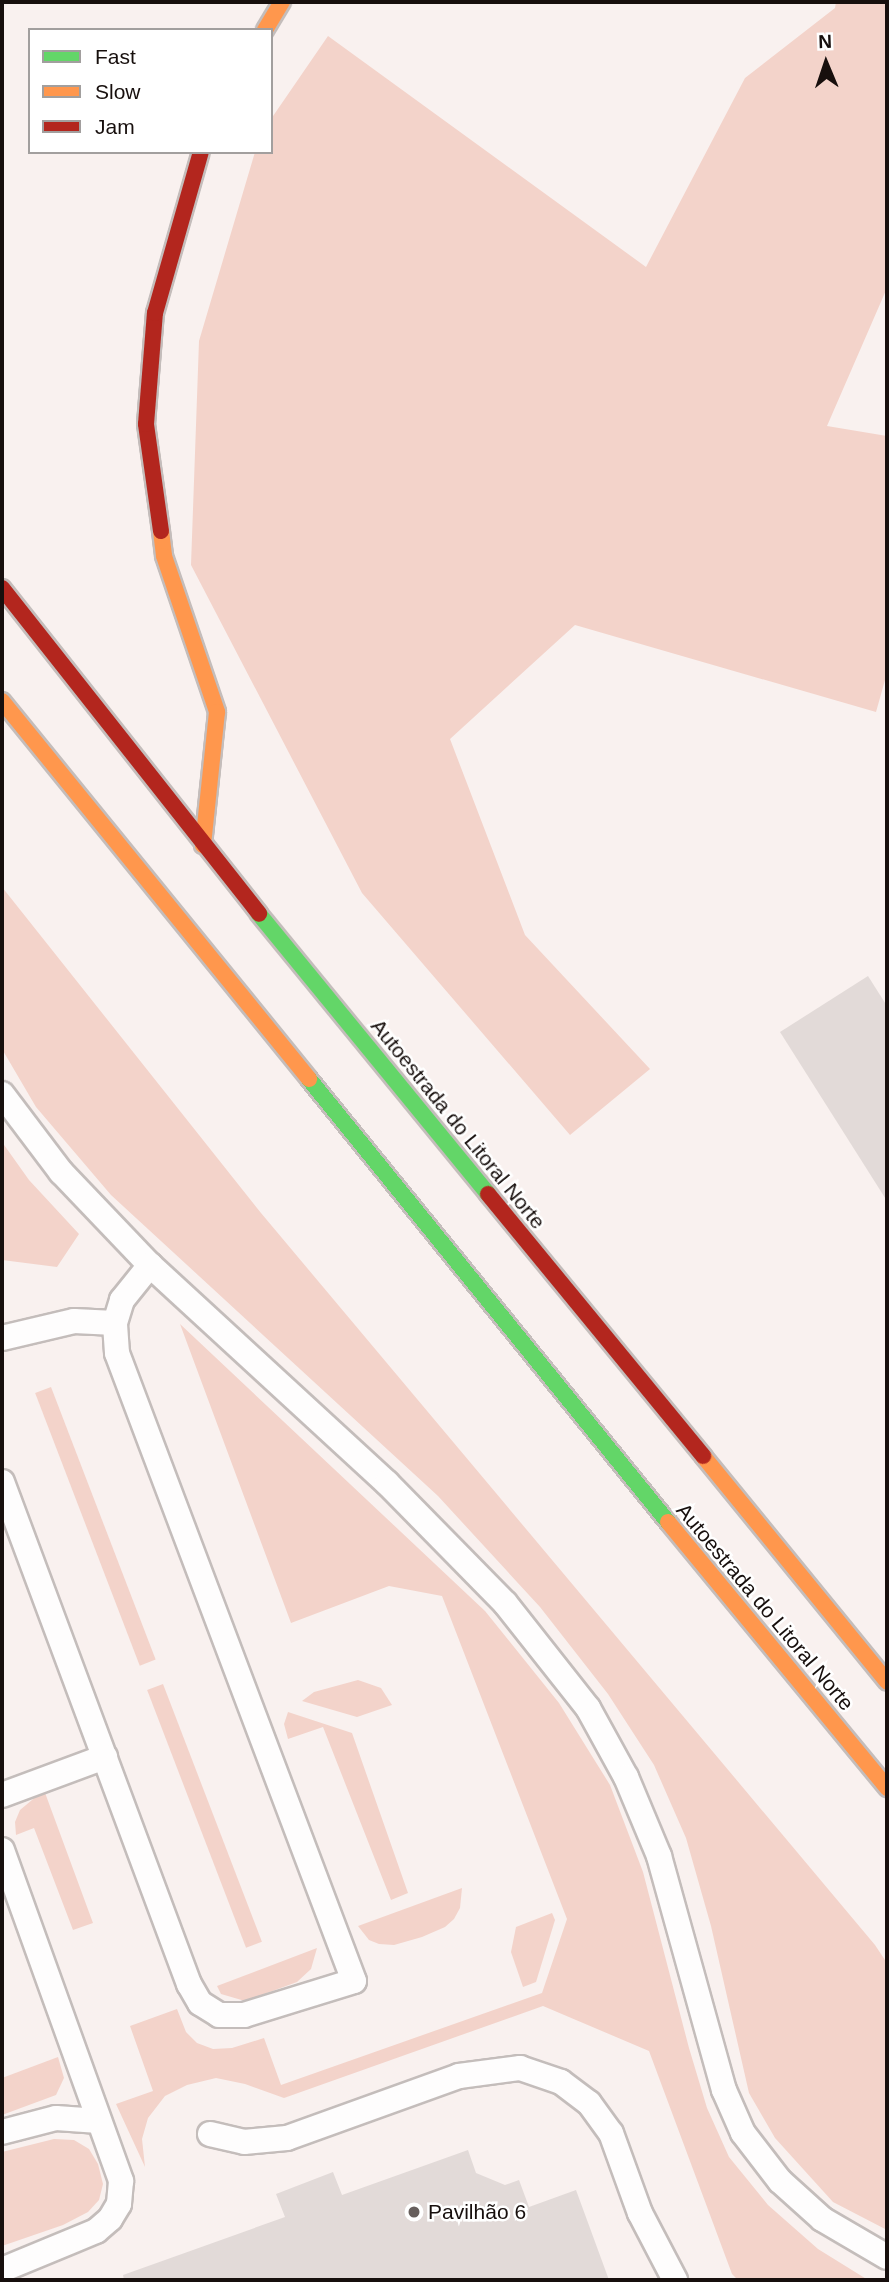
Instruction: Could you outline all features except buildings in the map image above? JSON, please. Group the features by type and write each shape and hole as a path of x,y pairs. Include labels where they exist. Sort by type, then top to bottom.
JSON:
{"highway":[{"path":"266,28 282,2"},
{"path":"200,154 155,313 146,424 164,556 217,712 202,845"},
{"name":"Autoestrada do Litoral Norte","path":"2,588 202,845 887,1682"},
{"name":"Autoestrada do Litoral Norte","path":"2,701 699,1561 887,1788"}],"lane":[{"path":"2,1094 61,1172 150,1265 376,1474 505,1602 588,1708 626,1777 659,1857 724,2090 743,2133 780,2181 822,2219 887,2257"},
{"path":"2,1482 189,1984 200,2003 219,2015 244,2015 354,1981 117,1353 115,1323 122,1300 150,1265"},
{"path":"2,1338 74,1321 115,1323"},
{"path":"2,1795 105,1757"},
{"path":"2,1850 121,2180 119,2204 110,2219 96,2231 2,2270"},
{"path":"211,2134 244,2143 287,2138 459,2076 520,2068 562,2082 589,2103 611,2133 640,2213 675,2280"},
{"path":"2,2132 56,2118 99,2121"}],"shaded area":[{"path":"836,2 887,2 887,288 827,426 887,436 887,673 876,712 575,625 450,739 525,935 650,1069 570,1135 362,893 191,565 199,341 254,154 273,154 273,116 328,36 646,267 745,78 835,8"},
{"path":"2,887 261,1213 875,1945 887,1963 887,2230 833,2202 775,2138 749,2093 711,1926 686,1838 654,1765 608,1694 540,1607 438,1496 111,1195 36,1107 2,1049"},
{"path":"2,1142 29,1180 79,1234 57,1267 2,1260"},
{"path":"180,1324 485,1611 559,1703 610,1785 643,1872 707,2108 729,2157 768,2205 818,2249 868,2280 738,2280 732,2274 649,2051 543,2006 284,2098 245,2084 216,2078 187,2085 165,2096 148,2118 142,2139 145,2167 116,2104 153,2091 130,2026 177,2009 186,2032 197,2043 213,2049 232,2048 264,2038 281,2085 542,1993 567,1919 442,1596 389,1586 291,1623"},
{"path":"51,1387 156,1660 140,1666 35,1393"},
{"path":"358,1680 381,1688 392,1705 357,1717 302,1701 314,1692"},
{"path":"163,1684 262,1942 246,1948 147,1690"},
{"path":"288,1712 352,1733 408,1893 391,1900 323,1727 288,1739 284,1724"},
{"path":"44,1790 93,1923 73,1930 34,1828 16,1835 15,1822 20,1810"},
{"path":"462,1888 460,1908 454,1919 445,1927 422,1937 394,1945 379,1944 369,1940 358,1926"},
{"path":"552,1913 555,1920 536,1982 523,1987 511,1952 516,1927"},
{"path":"317,1948 311,1969 297,1982 245,2001 221,1994 217,1986"},
{"path":"58,2057 64,2078 56,2095 2,2115 2,2078"},
{"path":"54,2139 74,2140 89,2149 98,2164 103,2184 99,2200 88,2212 63,2225 2,2246 2,2152"}],"traffic: fast":[{"path":"259,914 488,1194"},
{"path":"309,1079 668,1522"}],"traffic: slow":[{"path":"266,28 282,2"},
{"path":"161,531 164,556 217,712 203,845"},
{"path":"2,701 309,1079"},
{"path":"703,1456 887,1682"},
{"path":"668,1522 887,1788"}],"traffic: jam":[{"path":"161,531 146,424 155,313 200,154"},
{"path":"2,588 259,914"},
{"path":"488,1194 703,1456"}],"place":[{"name":"Pavilhão 6","path":"414,2212"}]}
